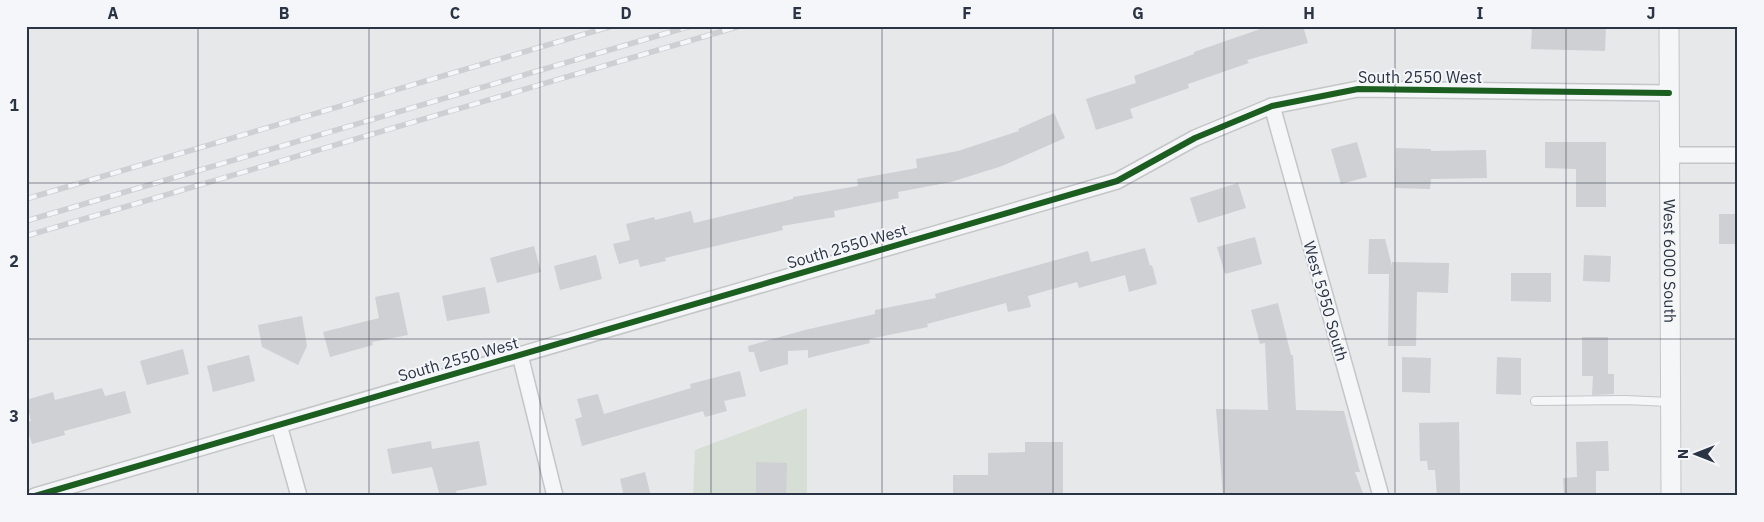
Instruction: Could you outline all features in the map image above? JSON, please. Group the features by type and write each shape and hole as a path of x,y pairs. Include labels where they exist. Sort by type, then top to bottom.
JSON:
{"street":[{"name":"West 6000 South","path":"1669,26 1671,496"},
{"name":"South 2550 West","path":"35,496 1117,181 1195,138 1272,106 1358,89 1669,93"},
{"name":"West 5950 South","path":"1272,106 1381,496"},
{"path":"1670,155 1738,155"},
{"path":"520,355 555,496"},
{"path":"279,425 299,496"}],"lane":[{"path":"1535,401 1625,400 1672,402"}],"shaded area":[{"path":"807,408 807,496 693,496 695,450"}],"building":[{"path":"1269,26 1303,26 1308,43 1247,60 1249,63 1188,84 1189,88 1130,109 1133,118 1096,130 1086,99 1136,83 1134,76 1194,54 1194,52"},
{"path":"1532,26 1606,26 1605,51 1531,49"},
{"path":"1054,113 1065,138 1002,166 951,182 898,192 899,198 834,211 835,217 782,226 783,230 665,258 666,261 640,267 638,259 619,264 613,244 630,240 626,224 654,217 655,220 691,211 694,223 793,199 793,197 858,186 857,179 917,168 916,159 958,151 1019,131 1018,129"},
{"path":"1357,142 1367,177 1341,184 1331,149"},
{"path":"1545,142 1606,142 1606,207 1576,207 1576,169 1545,168"},
{"path":"1396,148 1431,149 1431,151 1486,150 1487,178 1431,179 1430,189 1395,188"},
{"path":"1238,183 1246,208 1198,223 1190,198"},
{"path":"1719,214 1738,214 1738,244 1719,244"},
{"path":"1255,237 1262,264 1225,274 1217,247"},
{"path":"1369,239 1385,239 1392,266 1392,262 1449,263 1448,293 1417,292 1416,346 1388,346 1389,274 1368,274"},
{"path":"534,246 541,272 497,283 490,258"},
{"path":"1145,248 1157,284 1129,292 1125,275 1079,288 1077,282 1028,296 1031,307 1008,312 1006,303 927,324 928,327 869,339 870,343 808,358 808,350 788,351 788,364 760,372 754,352 749,352 748,346 805,330 875,314 875,310 936,298 935,294 1088,251 1091,262"},
{"path":"596,255 602,279 560,290 554,266"},
{"path":"1584,255 1611,256 1610,282 1583,281"},
{"path":"1511,273 1551,273 1551,302 1511,301"},
{"path":"485,287 490,313 447,321 442,296"},
{"path":"399,292 408,335 372,342 373,345 330,357 323,332 379,318 375,297"},
{"path":"1278,303 1291,355 1293,355 1296,410 1344,411 1360,472 1355,472 1364,496 1223,496 1216,409 1268,410 1265,343 1260,344 1251,310"},
{"path":"302,316 307,346 298,365 262,347 258,325"},
{"path":"1582,337 1608,337 1608,374 1614,374 1614,394 1592,395 1593,376 1582,376"},
{"path":"183,349 189,374 147,385 140,361"},
{"path":"249,355 255,381 213,392 207,366"},
{"path":"1402,357 1431,358 1430,393 1402,392"},
{"path":"1497,357 1521,358 1521,395 1496,394"},
{"path":"740,371 746,396 724,401 727,411 705,417 703,411 582,446 575,419 582,417 577,399 598,394 604,414 691,388 690,384"},
{"path":"102,388 105,396 125,391 131,413 64,431 65,435 32,444 26,425 26,422 31,421 26,400 53,392 55,400"},
{"path":"1459,422 1460,496 1437,496 1435,470 1428,470 1427,461 1420,461 1419,423"},
{"path":"431,441 432,449 479,441 487,485 456,491 457,496 440,496 432,467 392,474 387,449"},
{"path":"1608,441 1609,471 1596,471 1596,493 1564,494 1563,478 1577,477 1576,442"},
{"path":"1025,442 1063,442 1063,496 953,496 953,475 988,475 988,453 1025,452"},
{"path":"756,462 787,463 786,496 756,496"},
{"path":"645,472 651,496 624,496 620,479"}],"railway":[{"path":"26,199 612,26"},
{"path":"26,221 691,26"},
{"path":"26,236 740,26"}],"cycle path":[{"path":"35,496 1117,181 1195,138 1272,106 1358,89 1669,93"}]}
